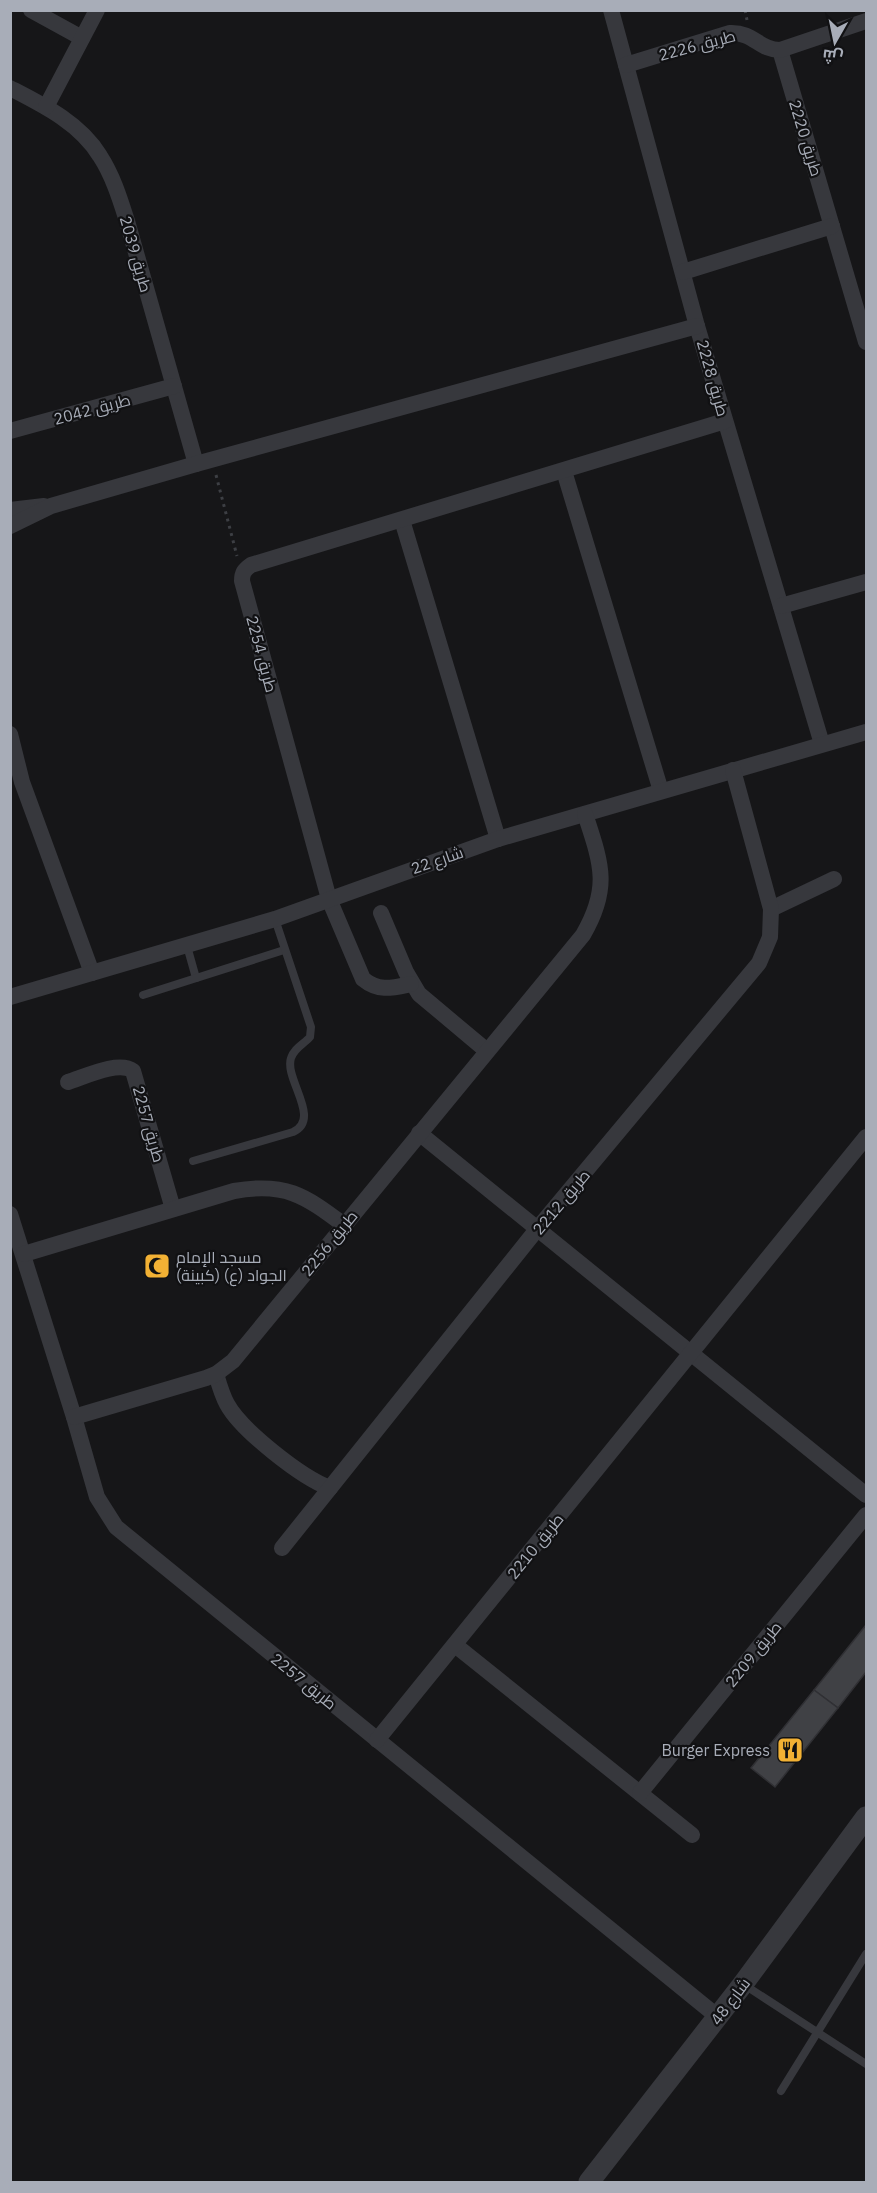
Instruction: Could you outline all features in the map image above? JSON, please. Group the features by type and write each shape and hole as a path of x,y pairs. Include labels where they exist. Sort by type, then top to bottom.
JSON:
{"street":[{"path":"31,10 82,38"},
{"path":"46,107 97,10"},
{"name":"طريق 2228","path":"611,10 697,326 822,744"},
{"path":"780,50 867,21"},
{"name":"طريق 2226","path":"626,65 730,33 741,33 771,50 780,50"},
{"name":"طريق 2220","path":"780,50 832,226 862,307 867,342"},
{"name":"طريق 2039","path":"10,88 46,107 78,130 100,155 116,188 174,386 204,461"},
{"path":"683,272 832,226"},
{"path":"10,526 51,506 204,461 697,326"},
{"name":"طريق 2042","path":"10,431 174,386"},
{"path":"242,575 250,565 725,421"},
{"path":"564,471 661,791"},
{"path":"10,510 51,506"},
{"path":"402,520 498,839"},
{"name":"طريق 2254","path":"242,575 329,899"},
{"path":"781,606 867,582"},
{"name":"شارع 22","path":"10,997 275,920 498,839 867,732"},
{"path":"10,734 22,782 92,973"},
{"name":"طريق 2212","path":"282,1548 538,1228 759,963 770,937 771,909 733,770"},
{"name":"طريق 2256","path":"74,1417 216,1374 233,1361 583,935 594,917 600,896 602,875 585,814"},
{"path":"771,909 834,879"},
{"path":"329,899 363,979 380,989 411,984"},
{"path":"381,913 411,984 428,1003 487,1051"},
{"name":"طريق 2257","path":"68,1082 116,1067 128,1067 133,1071 173,1209"},
{"path":"419,1133 867,1495"},
{"name":"طريق 2210","path":"377,1740 867,1137"},
{"path":"24,1254 234,1191 255,1187 277,1188 298,1194 317,1204 344,1225"},
{"name":"طريق 2257","path":"10,1214 97,1497 116,1527 718,2017"},
{"path":"216,1374 228,1405 245,1426 301,1474 330,1488"},
{"name":"طريق 2209","path":"640,1793 867,1515"},
{"path":"455,1645 692,1835"},
{"name":"شارع 48","path":"589,2182 718,2017 867,1817"}],"lane":[{"path":"193,1161 294,1132 304,1122 304,1112 290,1064 294,1052 307,1041 312,1032 275,920"},
{"path":"187,946 196,978"},
{"path":"143,995 284,950"},
{"path":"781,2091 867,1954"},
{"path":"743,1984 867,2064"}],"path":[{"path":"204,461 242,575"}],"building":[{"path":"866,1625 866,1672 838,1708 814,1690"},
{"path":"814,1690 838,1708 775,1787 751,1768"}],"place":[{"name":"مسجد الإمام الجواد (ع) (كبينة)","path":"157,1266"},
{"name":"Burger Express","path":"790,1750"}]}
